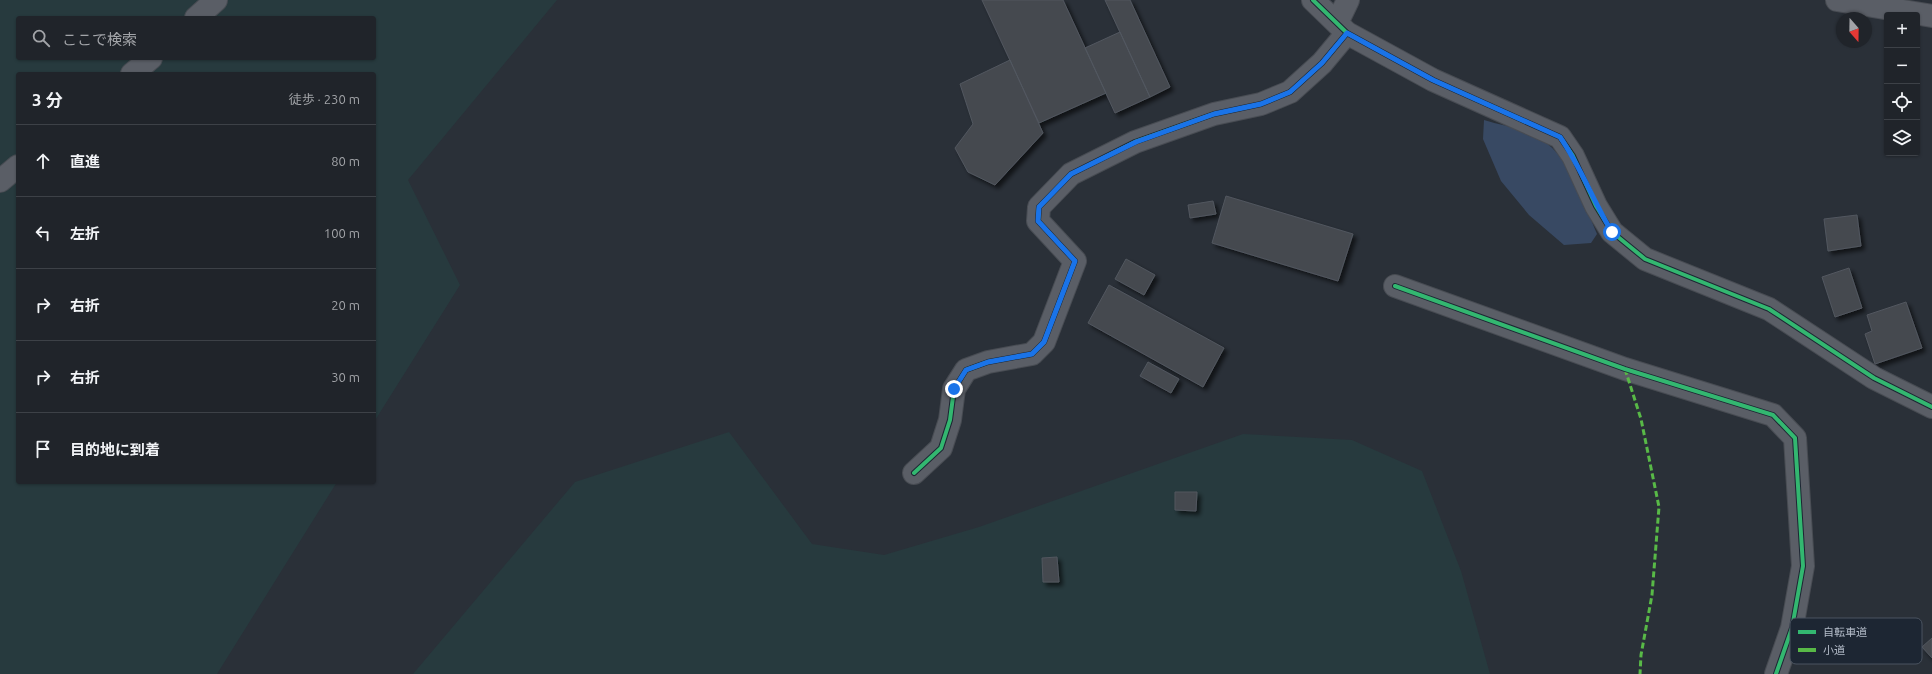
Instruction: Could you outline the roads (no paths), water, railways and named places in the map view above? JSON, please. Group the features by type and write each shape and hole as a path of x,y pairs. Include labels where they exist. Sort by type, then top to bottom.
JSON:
{"street":[{"path":"198,16 216,0"},
{"path":"1313,0 1342,28 1433,80 1560,137 1573,156 1596,206 1612,232 1645,259 1769,309 1874,378 1932,407"},
{"path":"914,473 941,448 950,420 954,389 966,370 988,362 1032,354 1044,342 1075,261 1038,221 1039,207 1071,174 1136,142 1214,114 1261,104 1290,92 1322,63 1342,28 1348,0"},
{"path":"1837,0 1932,16"},
{"path":"134,72 149,60"},
{"path":"0,180 16,168"},
{"path":"1395,286 1626,369 1773,415 1795,438 1802,566 1794,618"},
{"path":"1776,674 1790,634"}],"water":[{"path":"1484,120 1516,128 1534,135 1547,143 1557,153 1574,178 1597,234 1591,243 1564,245 1529,215 1501,181 1483,139"}]}
